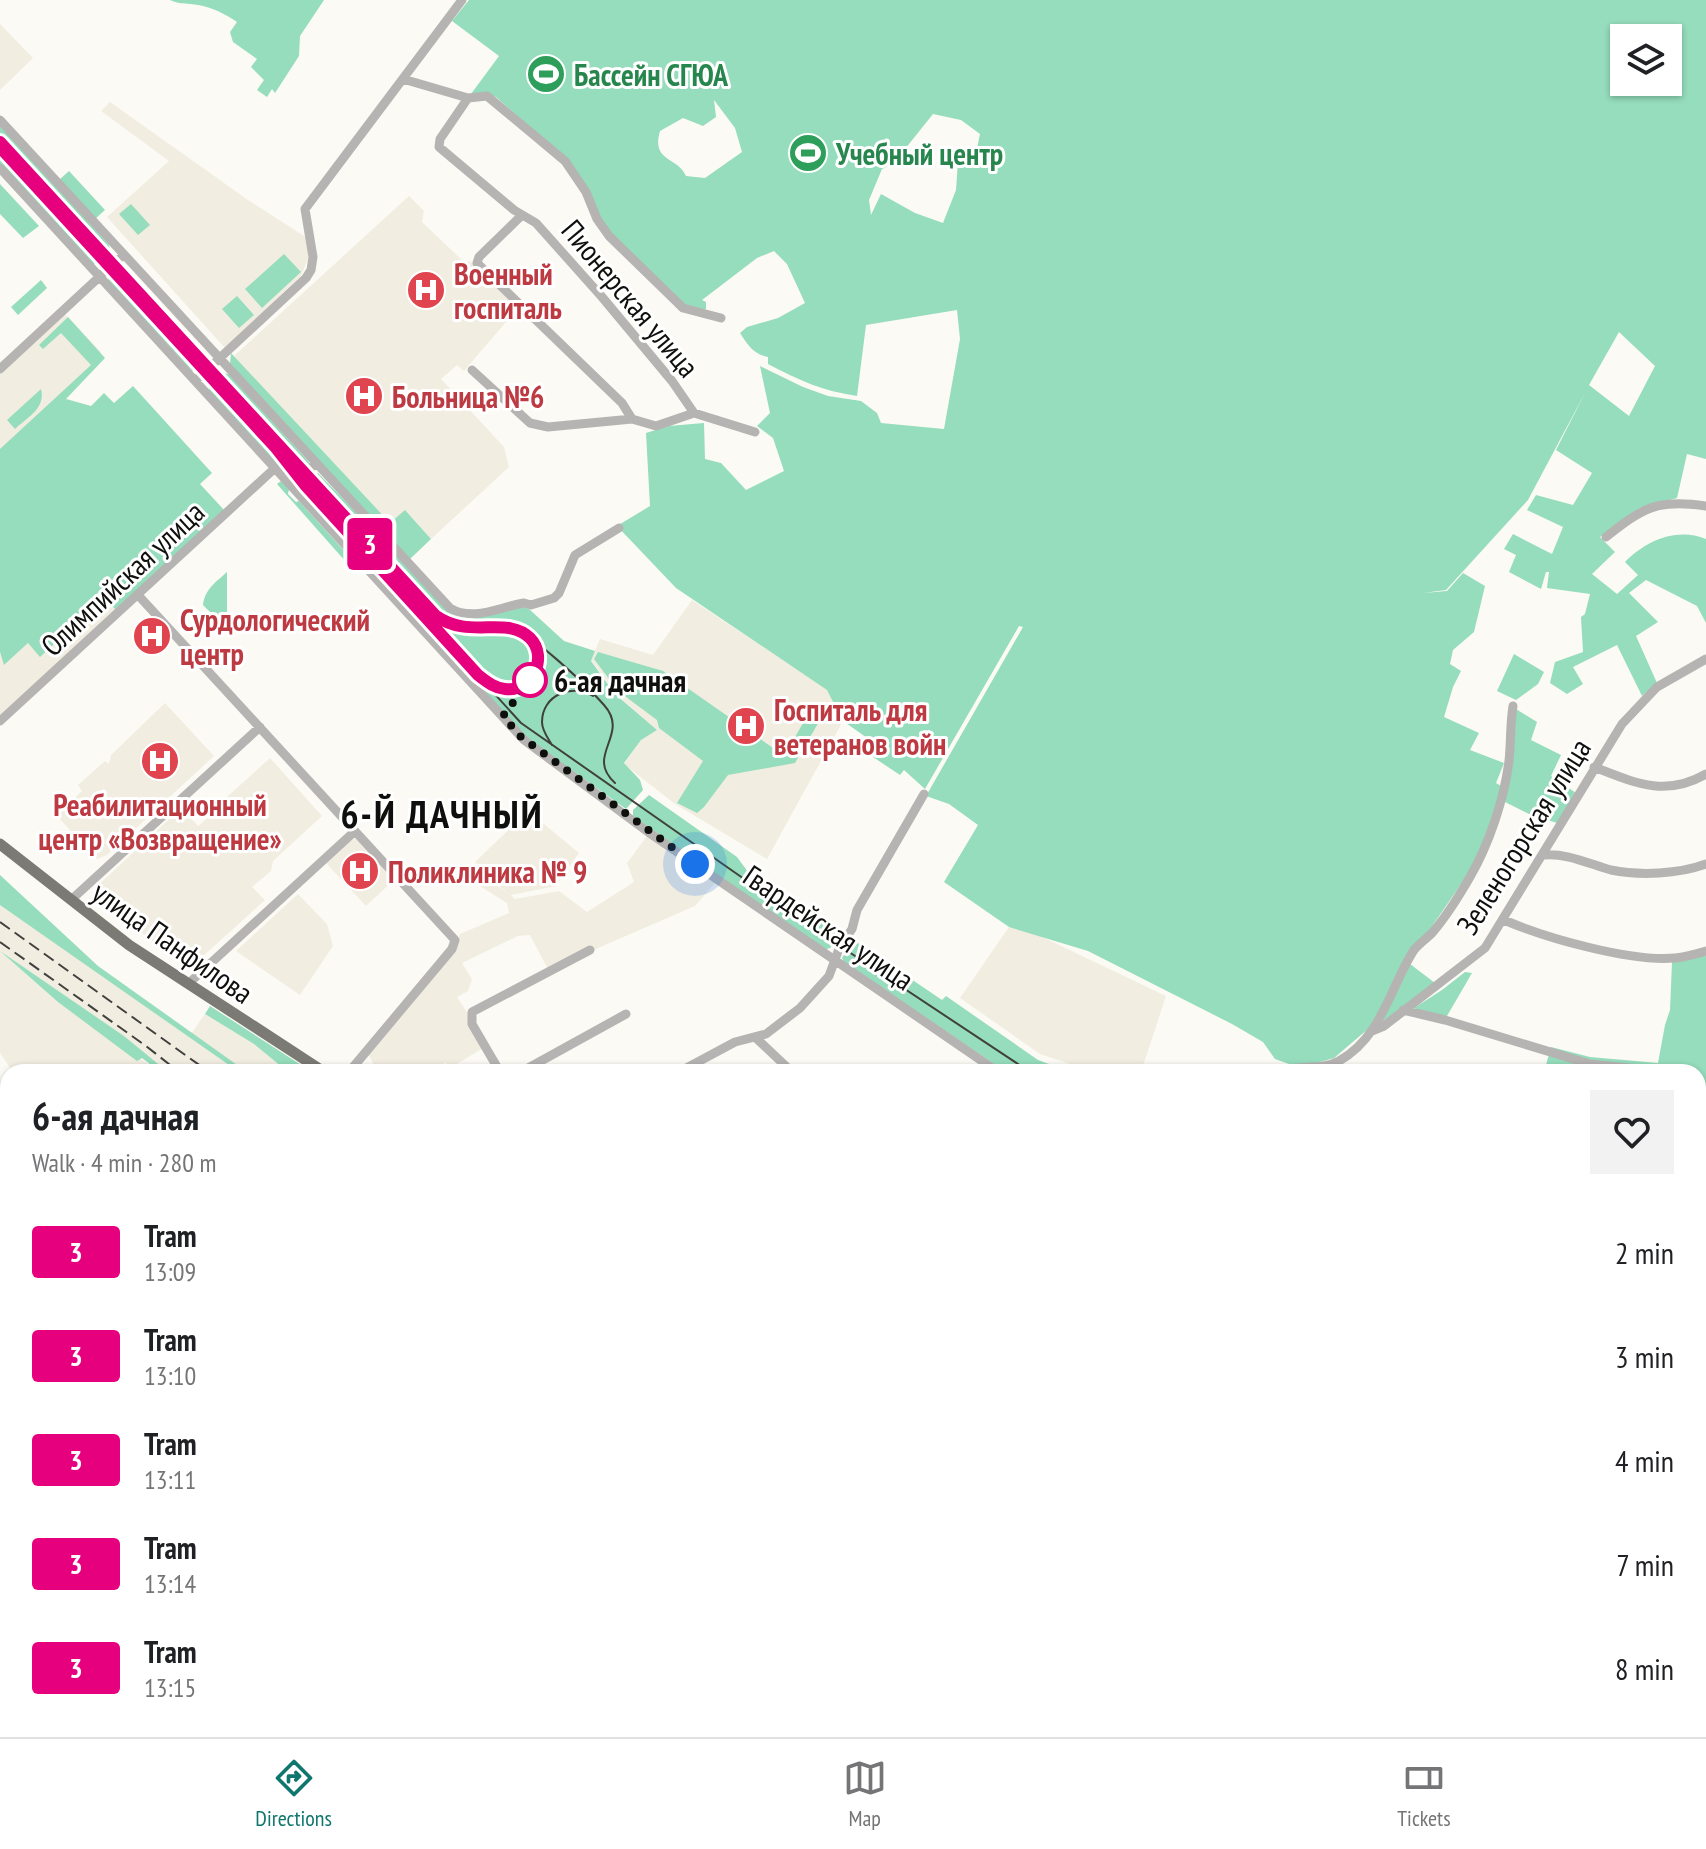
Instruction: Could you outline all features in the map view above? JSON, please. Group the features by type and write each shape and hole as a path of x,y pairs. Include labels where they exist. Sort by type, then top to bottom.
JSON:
{"main road":[{"name":"улица Панфилова","path":"0,844 129,945 312,1064"}],"street":[{"path":"195,381 306,278 313,257 305,209 462,0"},
{"path":"403,79 468,98 487,96 565,161 586,192 597,219 609,236 683,308 721,318"},
{"name":"Пионерская улица","path":"468,98 440,139 439,147 536,223 672,381 694,413 755,432"},
{"path":"0,120 450,608 461,615 470,616 509,605 531,605 554,598 575,555 619,528"},
{"name":"Гвардейская улица","path":"0,168 529,745 834,961 986,1064"},
{"path":"522,215 479,257 477,263 622,403 632,419"},
{"path":"0,369 123,255"},
{"path":"472,370 530,423 548,427 632,419 656,426 694,413"},
{"path":"292,486 316,463"},
{"name":"Олимпийская улица","path":"0,721 275,468"},
{"path":"1606,537 1641,511 1660,504 1679,502 1706,506"},
{"path":"138,595 455,940 452,949 356,1064"},
{"name":"Зеленогорская улица","path":"1372,1031 1384,1026 1485,948 1622,724 1642,701 1669,679 1706,659"},
{"path":"1327,1064 1339,1061 1372,1031 1415,949 1433,932 1471,875 1495,819 1509,762 1513,706"},
{"path":"71,900 260,727"},
{"path":"1594,767 1627,782 1651,786 1669,786 1706,774"},
{"path":"694,1064 735,1042 756,1038 777,1027 829,976 857,910 924,794"},
{"path":"188,984 355,831"},
{"path":"1544,855 1559,853 1616,871 1647,873 1677,871 1706,864"},
{"path":"1504,920 1587,946 1645,957 1675,958 1706,951"},
{"path":"495,1064 472,1024 472,1012 590,950"},
{"path":"1403,1010 1590,1064"},
{"path":"535,1064 626,1014"},
{"path":"756,1038 784,1064"}],"shaded area":[{"path":"0,24 33,58 0,90"},
{"path":"110,102 304,236 308,242 308,259 301,276 225,348 107,217 169,161 101,111"},
{"name":"Больница №6","path":"409,196 424,211 422,222 464,262 470,261 518,308 464,371 457,365 441,379 504,447 509,467 431,539 406,511 390,524 234,356"},
{"path":"64,313 101,352 95,358 97,367 0,456 0,373"},
{"path":"100,592 117,611 0,717 0,652 5,664 28,643 40,656 88,613 83,607"},
{"name":"Госпиталь для ветеранов войн","path":"692,600 828,690 843,721 767,859 675,804 624,764 641,740 657,730 616,694 591,660 600,639 653,655"},
{"path":"165,703 214,756 107,855 97,859 56,815 82,791 78,785 105,761 109,764 111,755"},
{"path":"270,758 322,816 273,861 271,871 252,887 265,900 191,967 111,912 115,907 94,889 181,808 198,826"},
{"path":"523,816 539,820 579,853 556,886 511,895 515,899 559,891 587,912 634,882 627,863 647,836 715,883 695,906 598,948 550,973 530,935 518,936 462,963 472,979 468,991 457,997 483,1048 457,1064 374,1064 368,1054 454,953 460,934 509,913 507,903 475,883 481,875 509,894 485,875 486,871 475,862"},
{"name":"Поликлиника № 9","path":"351,839 356,839 394,880 366,906 326,863"},
{"path":"298,894 327,924 333,946 300,995 236,951"},
{"path":"0,905 228,1064 158,1064 124,1036 2,953 58,1002 148,1064 8,1064 0,1053"},
{"path":"1009,927 1036,934 1166,996 1144,1064 1070,1064 1040,1054 960,998"},
{"path":"205,1014 254,1044 278,1064 235,1064 191,1034"}],"green space":[{"path":"170,0 324,0 300,36 299,56 275,93 272,89 267,97 257,90 264,80 251,67 257,59 233,42 230,32 237,22 208,7"},
{"path":"469,0 1706,0 1706,459 1687,454 1677,498 1640,508 1600,537 1615,552 1592,574 1617,594 1638,575 1625,562 1642,548 1673,535 1706,539 1706,623 1697,606 1646,580 1629,593 1658,622 1636,636 1657,683 1642,696 1617,645 1573,667 1583,684 1567,694 1550,683 1555,662 1583,652 1581,617 1585,614 1590,594 1547,588 1549,572 1546,572 1541,589 1509,572 1516,555 1504,549 1513,534 1552,554 1563,527 1527,510 1536,495 1573,505 1592,473 1556,450 1586,391 1528,500 1446,590 1423,593 1447,591 1463,573 1485,586 1474,632 1453,650 1450,664 1461,671 1444,717 1479,733 1470,750 1504,763 1496,783 1501,786 1497,807 1472,868 1368,1029 1334,1058 1313,1064 1289,1064 1275,1059 1263,1042 1232,1024 1088,951 1009,927 944,882 978,825 949,804 926,796 1023,627 1019,626 925,789 904,770 900,775 873,757 880,747 843,721 827,690 676,588 617,526 650,506 646,433 669,426 704,423 705,459 721,463 746,490 784,471 773,438 757,426 770,413 760,366 828,396 861,401 877,413 881,423 944,429 960,339 957,310 866,325 857,396 833,391 790,375 768,364 768,357 748,345 740,333 747,327 778,318 805,303 787,264 774,251 757,258 702,300 706,302 706,309 691,310 610,233 597,212 589,190 534,131 496,97 485,93 471,94 499,56 452,21","holes":["714,100 735,128 742,152 705,178 686,176 659,148 660,131 683,118 703,126 716,117","933,114 961,120 980,134 974,163 958,161 956,190 943,223 915,213 881,194 871,215 869,200 882,169 893,164","1619,332 1655,366 1629,416 1589,385"]},
{"path":"0,123 109,245 110,251 103,263 92,264 0,164"},
{"path":"69,171 105,210 95,219 59,180"},
{"path":"0,184 39,226 23,238 0,214"},
{"path":"131,204 150,225 138,235 119,214"},
{"path":"284,254 301,272 262,308 245,289"},
{"path":"117,266 203,360 203,365 192,371 108,281 111,271"},
{"path":"41,280 47,288 18,315 11,307"},
{"path":"237,296 254,315 239,328 222,309"},
{"path":"68,317 105,358 66,399 91,406 104,393 114,403 133,386 212,473 200,484 225,511 117,611 99,592 84,607 88,613 40,657 28,643 4,665 0,652 0,449 91,365 61,333 43,349 39,345"},
{"path":"231,353 390,523 405,510 431,539 410,559 230,364"},
{"path":"216,371 231,375 309,462 309,466 294,476 285,474 209,391 208,379"},
{"path":"41,389 38,407 15,429 7,420"},
{"path":"318,473 457,616 470,619 524,607 564,641 595,651 591,661 615,694 657,730 641,740 624,763 640,780 643,790 626,809 528,739 301,491 304,480"},
{"path":"281,481 289,489 288,494 296,502 299,501 358,566 354,571 277,484"},
{"path":"227,572 227,618 221,623 203,605 209,590"},
{"path":"598,652 663,671 776,750 783,744 790,746 807,716 820,720 795,763 728,775 697,813 677,803 703,761 659,728 657,720 618,691 594,659"},
{"path":"1514,654 1544,672 1538,684 1516,700 1497,691"},
{"path":"1516,709 1537,722 1531,740 1561,755 1551,776 1576,793 1557,823 1503,801"},
{"path":"649,795 737,857 748,872 836,932 837,940 824,950 633,816 633,810"},
{"path":"0,875 98,966 236,1064 228,1064 0,905"},
{"path":"858,943 942,1000 946,996 1038,1060 1049,1064 994,1064 844,962 842,958 849,947"},
{"path":"0,951 124,1036 158,1064 150,1064 142,1058 137,1061 58,1002"},
{"path":"1706,955 1706,1064 1546,1064 1551,1047 1590,1057 1658,1063 1670,1010 1672,962"},
{"path":"1410,964 1435,983 1381,1023"},
{"path":"1465,972 1472,973 1447,1016 1416,1011 1414,1008"},
{"path":"210,1006 300,1064 278,1064 254,1044 205,1014"}],"tram line":[{"name":"3","path":"0,142 436,616 457,627 510,627 528,636 538,653 536,672 530,680 522,686 503,689 478,675 306,486 276,448 0,147"},
{"path":"0,147 291,465 306,486 521,723 840,946 1018,1064"},
{"path":"323,493 343,508 439,612 453,623"},
{"path":"435,620 453,628 508,627 517,630 572,673 611,716 613,726 604,763 615,783"},
{"path":"487,682 510,688 528,680 538,661 531,639"},
{"path":"552,745 542,725 547,705 553,698 568,691 593,696"}],"railway":[{"path":"0,922 198,1064"},
{"path":"0,942 169,1064"}],"place":[{"name":"Бассейн СГЮА","path":"546,74"},
{"name":"Учебный центр","path":"808,153"},
{"name":"Военный госпиталь","path":"426,290"},
{"name":"Больница №6","path":"364,396"},
{"name":"Сурдологический центр","path":"152,636"},
{"name":"6-ая дачная","path":"530,680"},
{"name":"Госпиталь для ветеранов войн","path":"746,726"},
{"name":"Реабилитационный центр «Возвращение»","path":"160,761"},
{"name":"Поликлиника № 9","path":"360,871"}],"district":[{"name":"6-Й ДАЧНЫЙ","path":"442,813"}],"route":[{"path":"530,680 503,716 520,736 695,864"}]}
